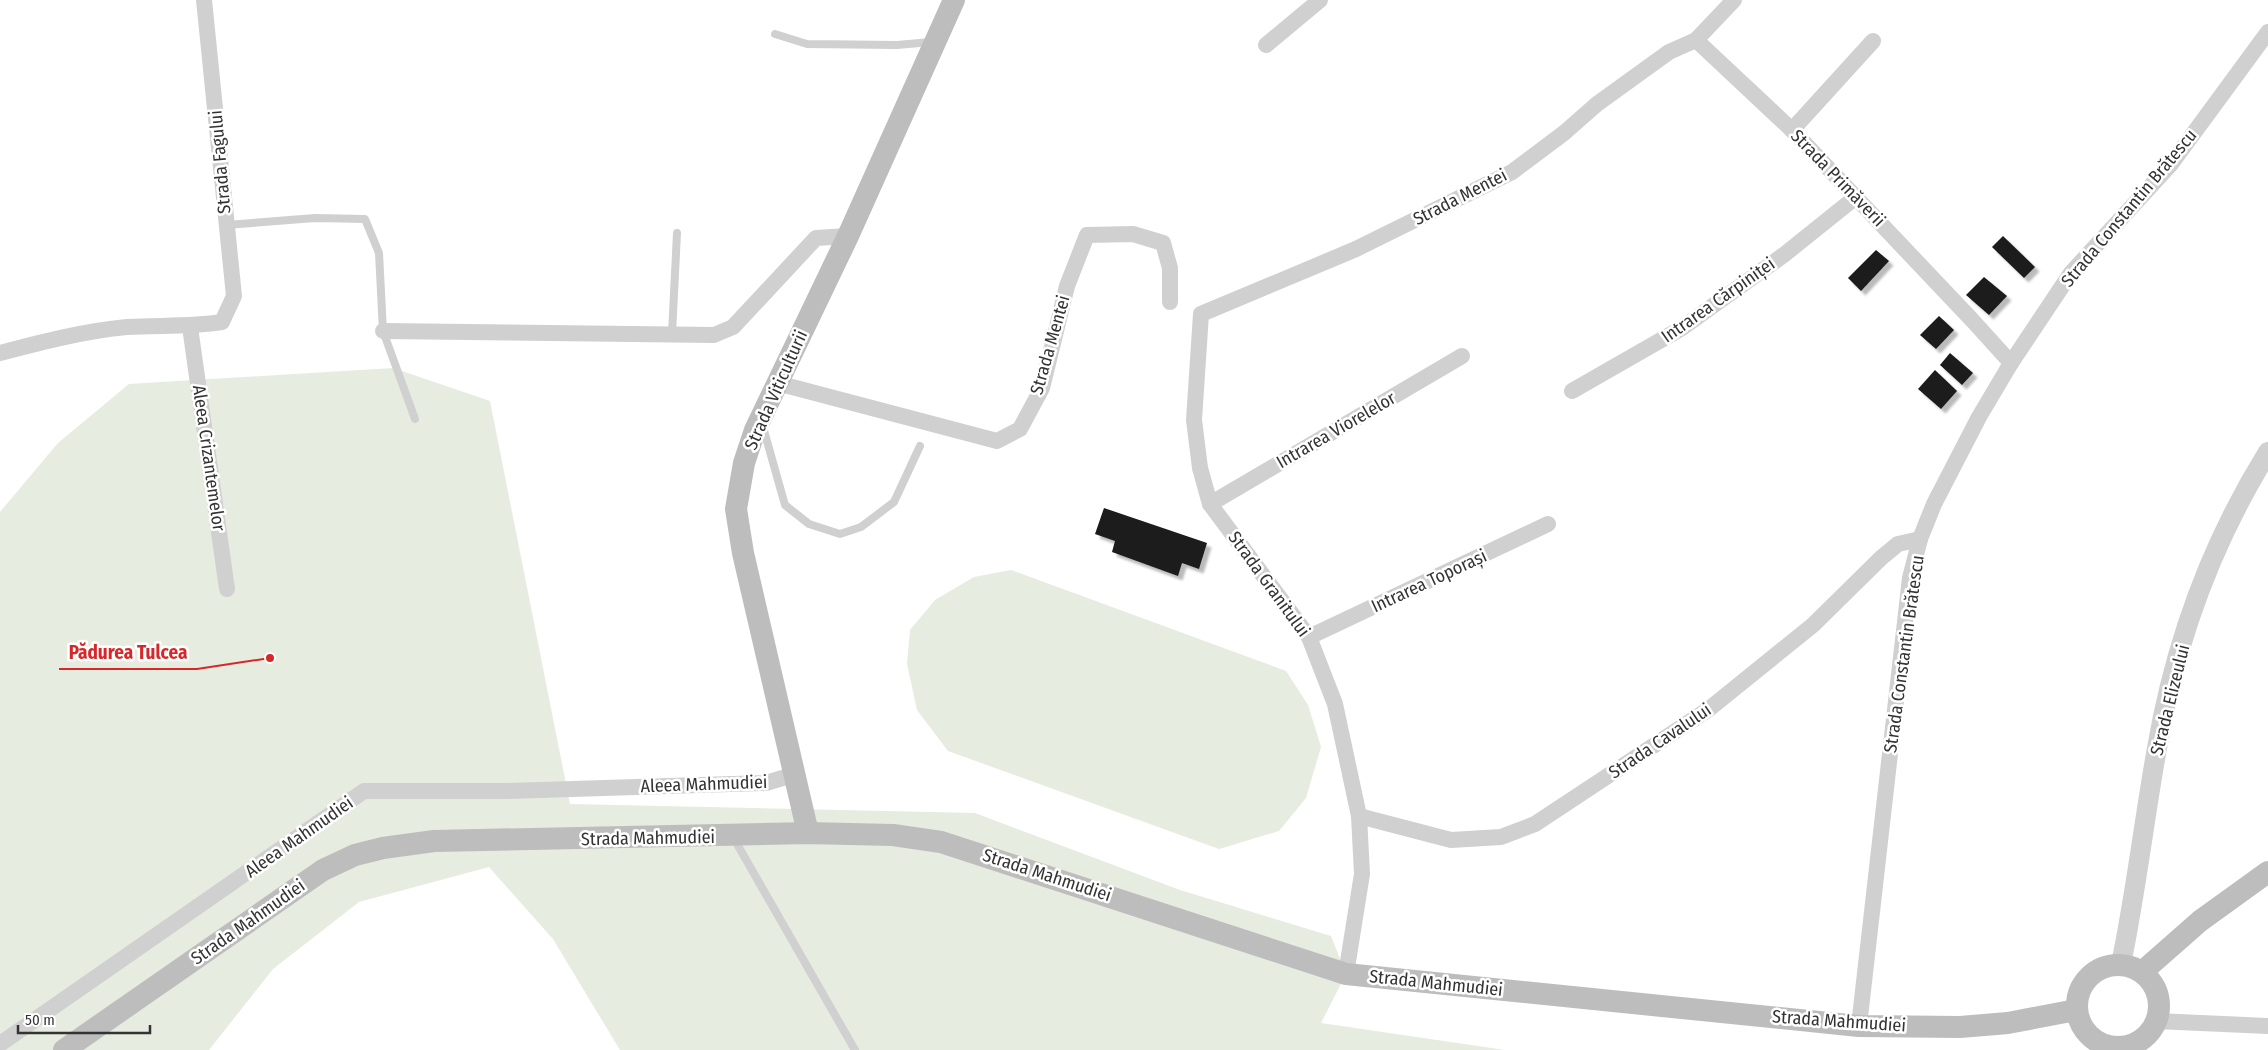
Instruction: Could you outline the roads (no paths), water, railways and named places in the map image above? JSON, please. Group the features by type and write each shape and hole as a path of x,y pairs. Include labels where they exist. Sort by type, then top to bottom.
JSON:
{"main road":[{"name":"Strada Viticulturii","path":"808,833 796,774 743,552 736,509 744,463 761,418 848,236 954,0"},
{"name":"Strada Mahmudiei","path":"64,1050 323,870 355,855 382,848 434,841 808,833 893,835 941,842 1346,974 1859,1026 1960,1028 2008,1023 2076,1010"},
{"path":"2142,972 2200,921 2268,872"},
{"path":"2121,964 2142,972 2152,982 2158,994 2159,1008 2156,1021 2142,1040 2132,1045 2120,1049 2096,1042 2086,1033 2080,1023 2076,1010 2078,996 2088,977 2106,966 2121,964"}],"street":[{"name":"Strada Fagului","path":"190,327 222,322 234,296 204,0"},
{"path":"1266,45 1320,0"},
{"path":"1696,40 1734,0"},
{"name":"Strada Constantin Brătescu","path":"1859,1026 1910,578 1920,540 1934,504 1974,425 2010,363 2071,273 2171,164 2268,32"},
{"name":"Strada Primăverii","path":"1696,40 1792,130 2010,363"},
{"name":"Strada Mentei","path":"1201,314 1356,249 1512,172 1669,52 1696,40"},
{"path":"1792,130 1872,41"},
{"name":"Intrarea Cărpiniței","path":"1572,392 1682,328 1785,254 1856,197"},
{"name":"Strada Mentei","path":"777,383 997,441 1020,429 1042,388 1067,286 1086,235 1133,234 1163,243 1170,268 1170,302"},
{"path":"383,331 714,335 733,326 816,238 848,236"},
{"name":"Strada Granitului","path":"1201,314 1194,420 1200,468 1210,504 1310,637 1335,704 1358,816 1362,874 1346,974"},
{"path":"0,353 71,335 126,327 190,327"},
{"name":"Aleea Crizantemelor","path":"190,327 228,588"},
{"name":"Intrarea Viorelelor","path":"1210,504 1462,356"},
{"name":"Strada Elizeului","path":"2121,964 2134,898 2157,746 2177,664 2198,593 2222,535 2268,452"},
{"name":"Intrarea Toporași","path":"1310,637 1548,524"},
{"name":"Strada Cavalului","path":"1358,816 1451,840 1500,837 1535,824 1709,709 1813,624 1886,553 1898,544 1920,540"},
{"name":"Aleea Mahmudiei","path":"0,1044 364,791 508,791 766,783 796,774"},
{"path":"2156,1021 2268,1026"}],"lane":[{"path":"774,34 806,44 897,45 936,42"},
{"path":"226,225 315,218 365,219 379,253 383,331 415,419"},
{"path":"672,334 677,233"},
{"path":"761,418 785,505 808,524 840,534 861,527 894,502 920,446"},
{"path":"732,836 855,1050"}],"place":[{"name":"Pădurea Tulcea","path":"270,658"}]}
